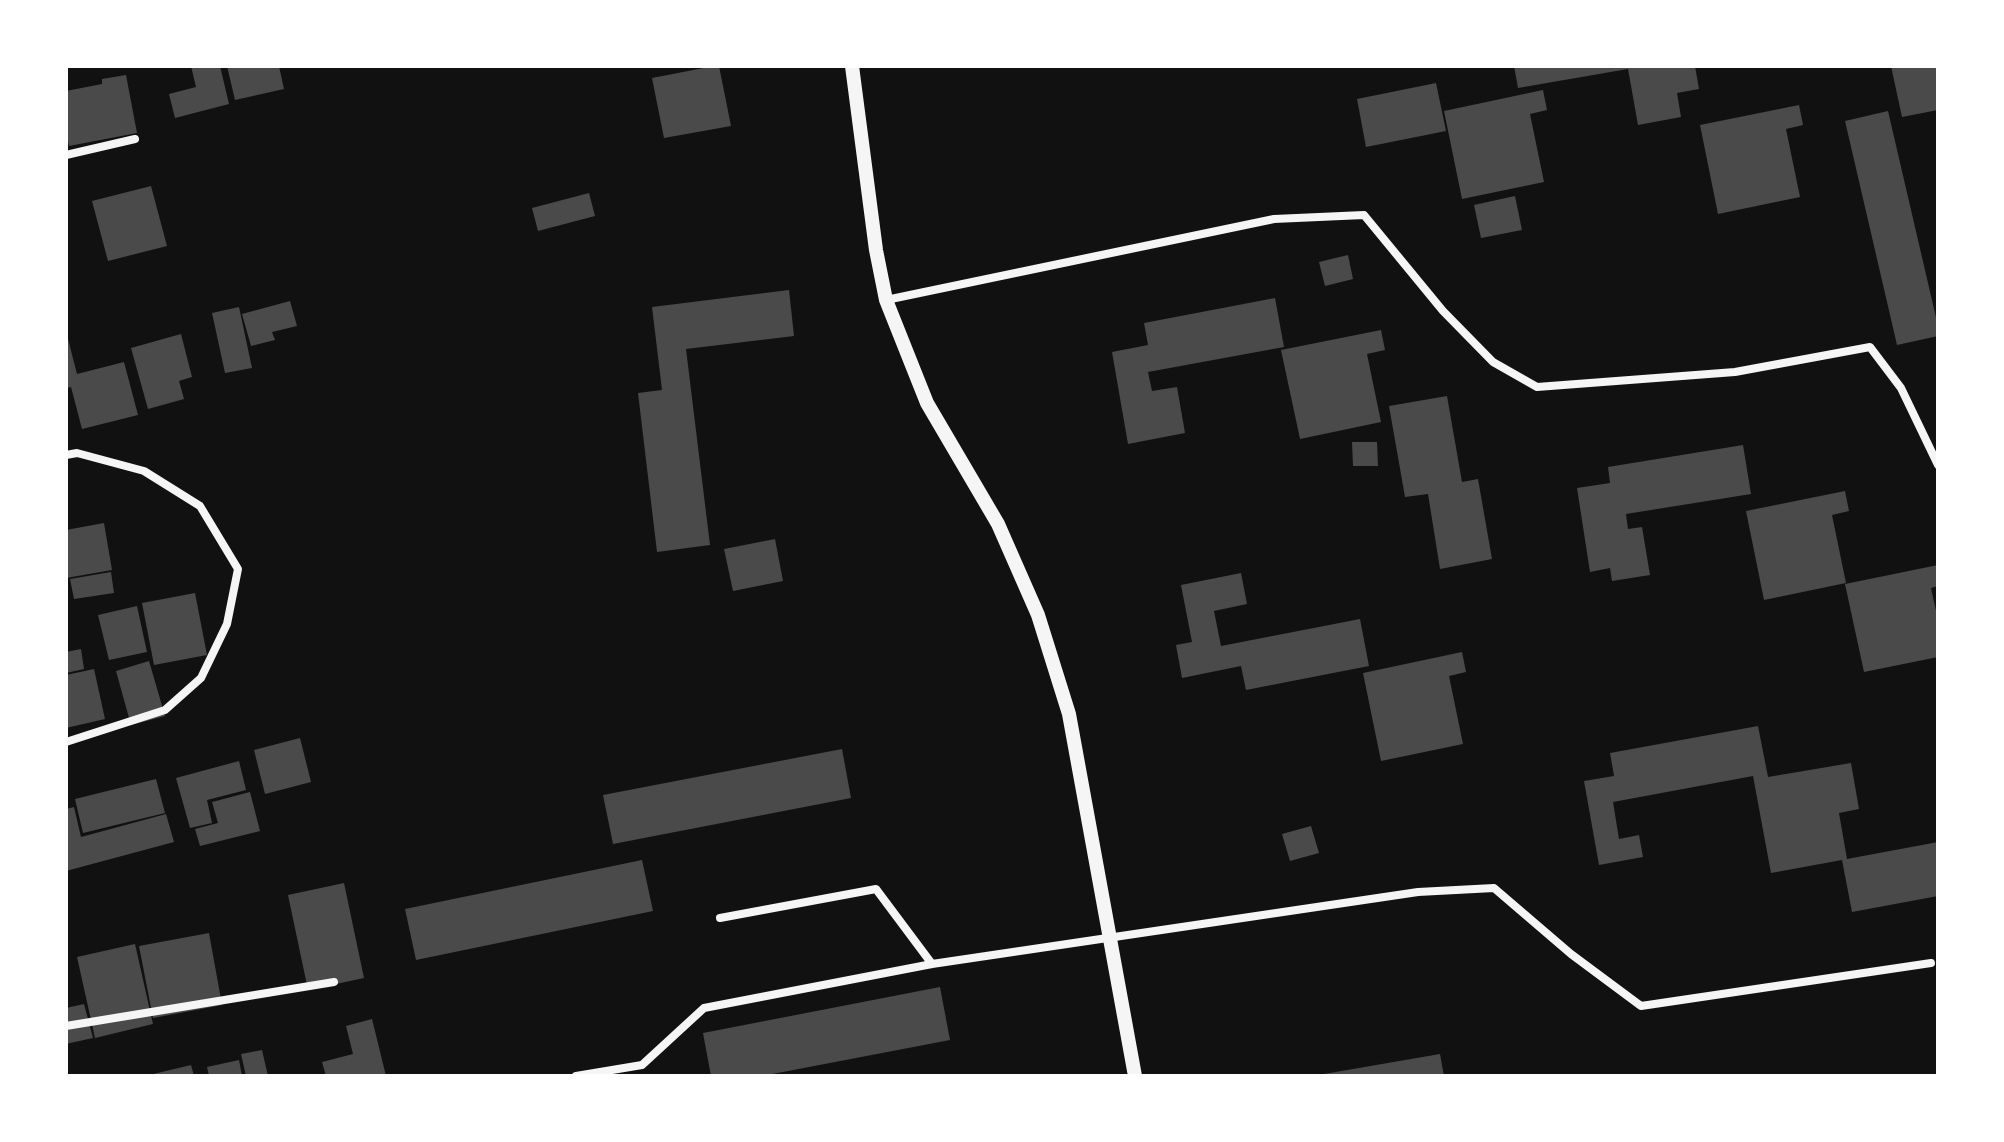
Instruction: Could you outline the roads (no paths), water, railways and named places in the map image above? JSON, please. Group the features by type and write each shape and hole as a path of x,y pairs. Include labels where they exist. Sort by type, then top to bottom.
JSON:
{"street":[{"path":"852,66 876,250 886,300 927,403 998,524 1038,615 1069,714 1135,1076"},
{"path":"66,155 135,139"},
{"path":"886,300 1274,219 1364,215 1443,311 1493,362 1537,387 1735,372 1870,347 1901,388 1938,465"},
{"path":"66,455 77,453 144,471 200,506 238,569 227,624 201,678 165,710 66,742"},
{"path":"576,1076 642,1065 704,1008 932,964 1418,892 1494,888 1571,954 1641,1006 1931,963"},
{"path":"720,918 876,889 932,964"},
{"path":"66,1026 334,982"}]}
